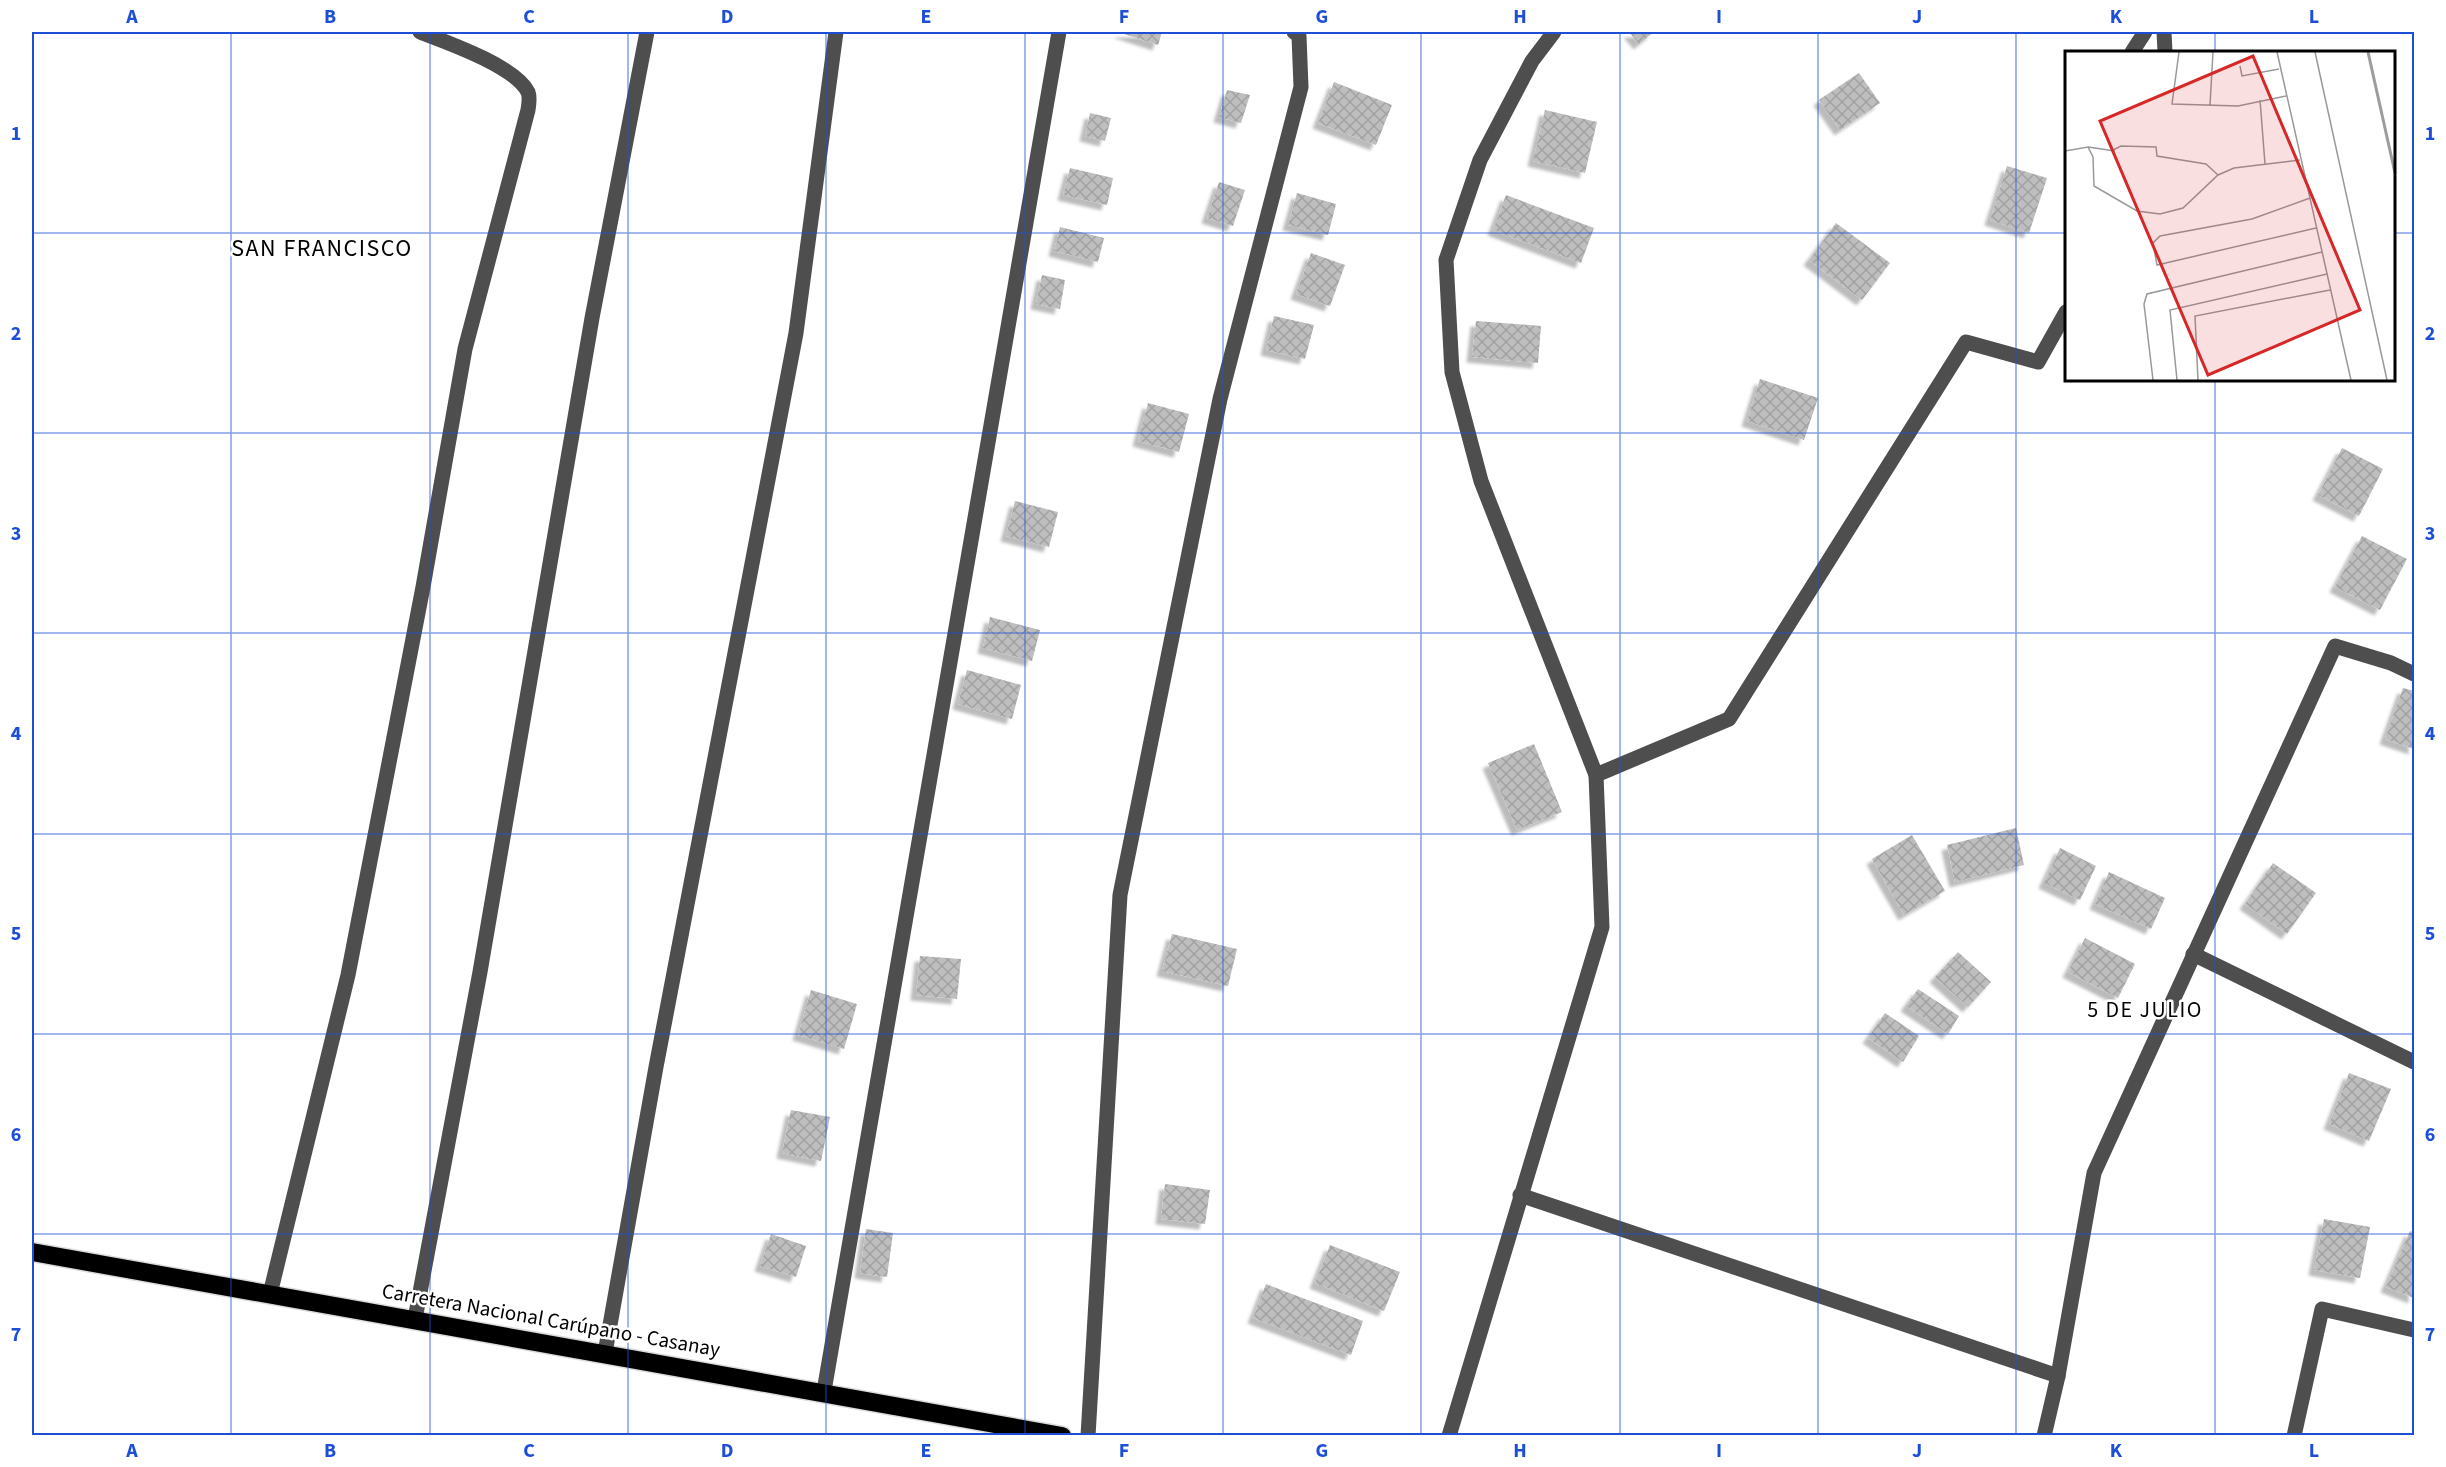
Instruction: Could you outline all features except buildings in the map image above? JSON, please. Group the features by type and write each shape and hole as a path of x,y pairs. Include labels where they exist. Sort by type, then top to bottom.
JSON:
{"highway":[{"name":"Carretera Nacional Carúpano - Casanay","path":"32,1252 824,1391 1062,1436"}],"street":[{"path":"270,1294 348,975 423,587 465,349 528,110 529,95 524,86 511,76 484,58 420,32"},
{"path":"415,1319 480,972 592,318 647,32"},
{"path":"605,1353 656,1067 796,333 836,32"},
{"path":"824,1391 1059,32"},
{"path":"1088,1436 1120,895 1220,399 1301,87 1299,36 1294,32"},
{"path":"1449,1436 1602,927 1596,776 1482,481 1452,372 1446,260 1480,160 1532,61 1554,32"},
{"path":"2133,51 2145,32"},
{"path":"2164,32 2165,51"},
{"path":"1596,776 1729,719 1966,342 2038,362 2065,315"},
{"path":"2044,1436 2058,1376 2094,1173 2335,646 2391,663 2415,674"},
{"path":"2193,954 2415,1062"},
{"path":"1520,1195 2058,1376"},
{"path":"2294,1436 2322,1309 2414,1330"}],"district":[{"name":"SAN FRANCISCO","path":"322,248"},
{"name":"5 DE JULIO","path":"2145,1009"}]}
